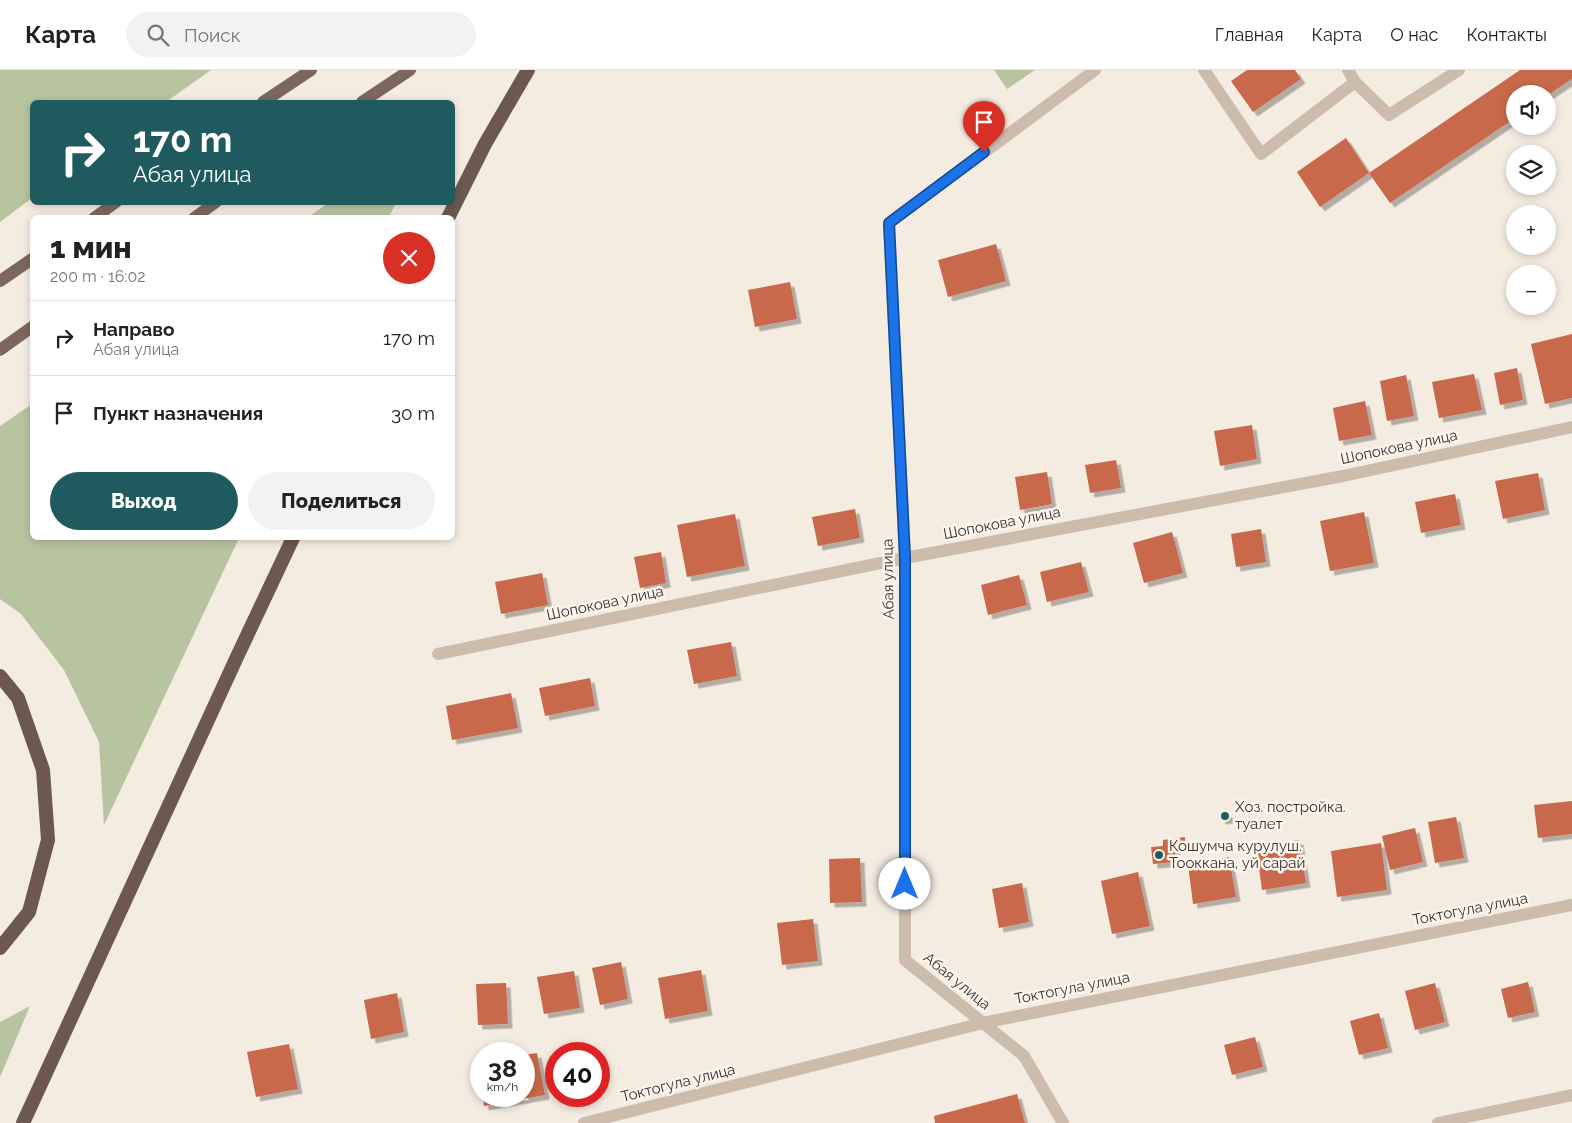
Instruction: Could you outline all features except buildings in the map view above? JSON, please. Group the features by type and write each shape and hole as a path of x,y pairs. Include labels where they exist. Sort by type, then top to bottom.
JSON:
{"highway":[{"path":"455,204 485,144 528,70"},
{"path":"23,1123 292,540"},
{"path":"0,676 18,698 43,770 48,840 29,912 0,948"}],"main road":[{"path":"266,100 311,70"},
{"path":"365,100 410,70"},
{"path":"98,215 112,205"},
{"path":"198,215 212,205"},
{"path":"0,281 30,260"},
{"path":"0,350 30,329"}],"street":[{"name":"Абая улица","path":"1063,1123 1024,1056 905,960 905,558 889,223 1095,70"},
{"path":"1204,70 1261,154 1355,82"},
{"path":"1348,70 1355,82 1389,115 1459,70"},
{"name":"Шопокова улица","path":"438,654 905,558 1343,476 1572,427"},
{"name":"Токтогула улица","path":"584,1123 983,1023 1572,905"},
{"path":"1438,1123 1572,1096"}],"green space":[{"path":"0,70 211,70 169,100 30,100 30,200 0,222"},
{"path":"994,70 1035,70 1007,89"},
{"path":"326,205 395,205 390,215 311,215"},
{"path":"30,405 30,540 238,540 104,825 99,742 64,670 21,614 0,599 0,426"},
{"path":"30,1006 0,1077 0,1022"}],"place":[{"name":"Хоз. постройка. туалет","path":"1225,816"},
{"name":"Кошумча курулуш. Тооккана, уй сарай","path":"1159,855"}],"route":[{"path":"905,884 905,558 889,223 984,152"}]}
